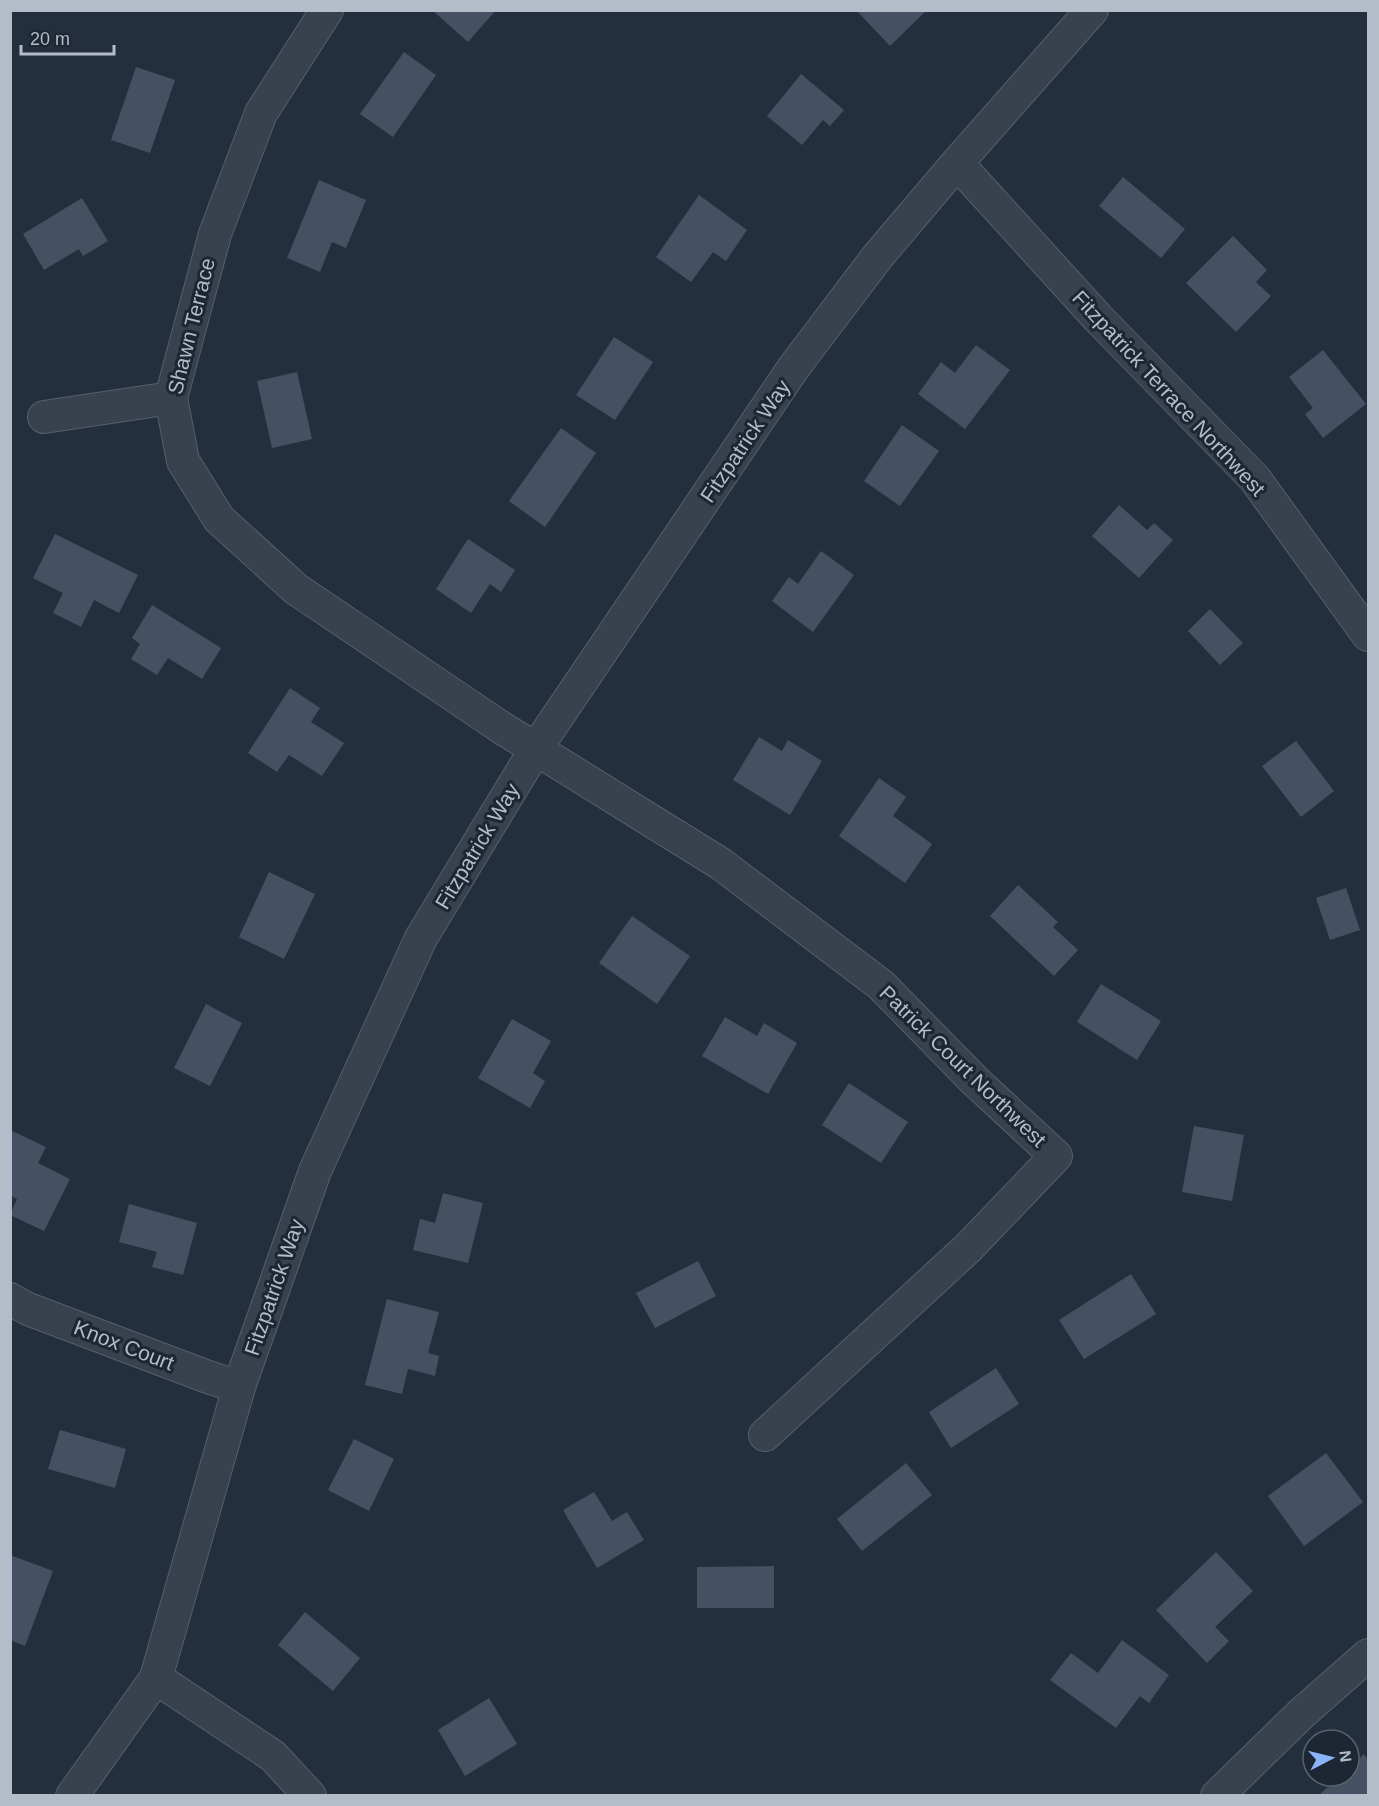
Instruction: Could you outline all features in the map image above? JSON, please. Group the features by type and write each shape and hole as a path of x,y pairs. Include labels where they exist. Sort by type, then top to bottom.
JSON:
{"street":[{"name":"Shawn Terrace","path":"327,10 261,113 215,234 171,398 183,461 219,519 296,589 536,750"},
{"name":"Fitzpatrick Way","path":"72,1796 156,1678 239,1387 315,1171 421,938 536,750 794,368 878,256 1092,10"},
{"name":"Fitzpatrick Terrace Northwest","path":"957,163 1098,318 1255,479 1368,635"},
{"path":"44,417 171,398"},
{"name":"Patrick Court Northwest","path":"536,750 722,864 881,985 974,1080 1056,1156 968,1248 765,1435"},
{"name":"Knox Court","path":"10,1299 28,1309 239,1387"},
{"path":"1217,1796 1301,1714 1368,1654"},
{"path":"156,1678 273,1756 310,1796"}],"building":[{"path":"432,10 496,10 468,42"},
{"path":"856,10 927,10 890,46"},
{"path":"404,52 436,75 393,137 360,114"},
{"path":"136,67 175,80 150,153 111,140"},
{"path":"801,74 844,110 830,126 823,120 802,145 767,116"},
{"path":"1123,177 1185,229 1161,258 1099,206"},
{"path":"319,180 366,200 346,248 332,242 320,272 287,258"},
{"path":"699,195 747,230 726,261 713,252 691,282 656,257"},
{"path":"82,198 108,241 83,256 79,249 44,270 23,234"},
{"path":"1233,236 1267,270 1256,282 1271,296 1236,332 1186,283"},
{"path":"614,337 653,362 615,420 576,395"},
{"path":"976,345 1010,370 965,429 918,394 941,362 955,373"},
{"path":"1323,350 1366,404 1323,438 1305,414 1313,408 1289,377"},
{"path":"297,372 312,439 272,448 257,381"},
{"path":"902,425 939,451 900,506 864,481"},
{"path":"561,428 596,453 545,527 509,501"},
{"path":"1119,505 1147,530 1154,523 1173,540 1139,578 1092,536"},
{"path":"55,534 138,575 119,613 94,600 81,627 53,613 63,593 33,578"},
{"path":"468,539 515,570 501,592 490,584 471,613 436,589"},
{"path":"821,551 854,575 813,632 772,601 789,577 798,584"},
{"path":"152,605 221,648 202,679 168,658 157,675 131,659 140,644 132,638"},
{"path":"1210,609 1243,643 1220,665 1188,631"},
{"path":"290,688 320,708 311,722 344,743 322,776 289,755 277,772 248,753"},
{"path":"759,737 782,751 788,740 822,761 790,815 733,780"},
{"path":"1296,741 1334,791 1301,817 1262,766"},
{"path":"879,778 906,797 893,816 932,844 905,883 839,836"},
{"path":"269,872 315,894 284,959 239,937"},
{"path":"1018,885 1058,922 1053,927 1078,950 1054,976 990,916"},
{"path":"1346,888 1360,930 1330,940 1316,898"},
{"path":"632,916 690,956 657,1004 599,963"},
{"path":"1101,984 1161,1021 1137,1060 1077,1022"},
{"path":"206,1004 242,1023 210,1086 174,1068"},
{"path":"725,1017 757,1036 764,1023 797,1043 768,1094 702,1056"},
{"path":"512,1019 551,1041 533,1073 545,1081 530,1108 478,1078"},
{"path":"849,1083 908,1122 881,1163 822,1125"},
{"path":"1194,1126 1244,1135 1232,1201 1182,1192"},
{"path":"10,1130 46,1147 38,1163 70,1179 44,1231 10,1215 17,1199 10,1195"},
{"path":"443,1193 483,1203 468,1263 413,1250 420,1219 435,1223"},
{"path":"129,1204 197,1223 183,1275 152,1267 157,1252 119,1242"},
{"path":"698,1261 716,1296 655,1328 636,1293"},
{"path":"1131,1274 1156,1314 1084,1359 1059,1320"},
{"path":"387,1299 439,1312 428,1353 439,1356 435,1376 408,1369 402,1394 365,1385"},
{"path":"996,1368 1019,1404 951,1448 929,1412"},
{"path":"60,1430 126,1449 115,1488 48,1469"},
{"path":"354,1439 394,1459 369,1511 328,1490"},
{"path":"1326,1453 1363,1502 1304,1546 1268,1496"},
{"path":"906,1463 932,1495 862,1551 837,1519"},
{"path":"594,1492 612,1521 627,1512 644,1540 597,1568 563,1510"},
{"path":"1216,1552 1253,1591 1215,1627 1229,1641 1207,1663 1156,1610"},
{"path":"10,1555 53,1571 25,1646 10,1640"},
{"path":"774,1566 774,1608 697,1608 697,1567"},
{"path":"305,1612 360,1658 333,1691 278,1645"},
{"path":"1122,1640 1169,1675 1149,1703 1140,1696 1116,1728 1050,1680 1071,1653 1098,1673"},
{"path":"489,1698 517,1744 465,1776 438,1730"},
{"path":"1364,1754 1368,1760 1368,1796 1318,1796 1327,1788 1361,1788 1361,1757"}]}
